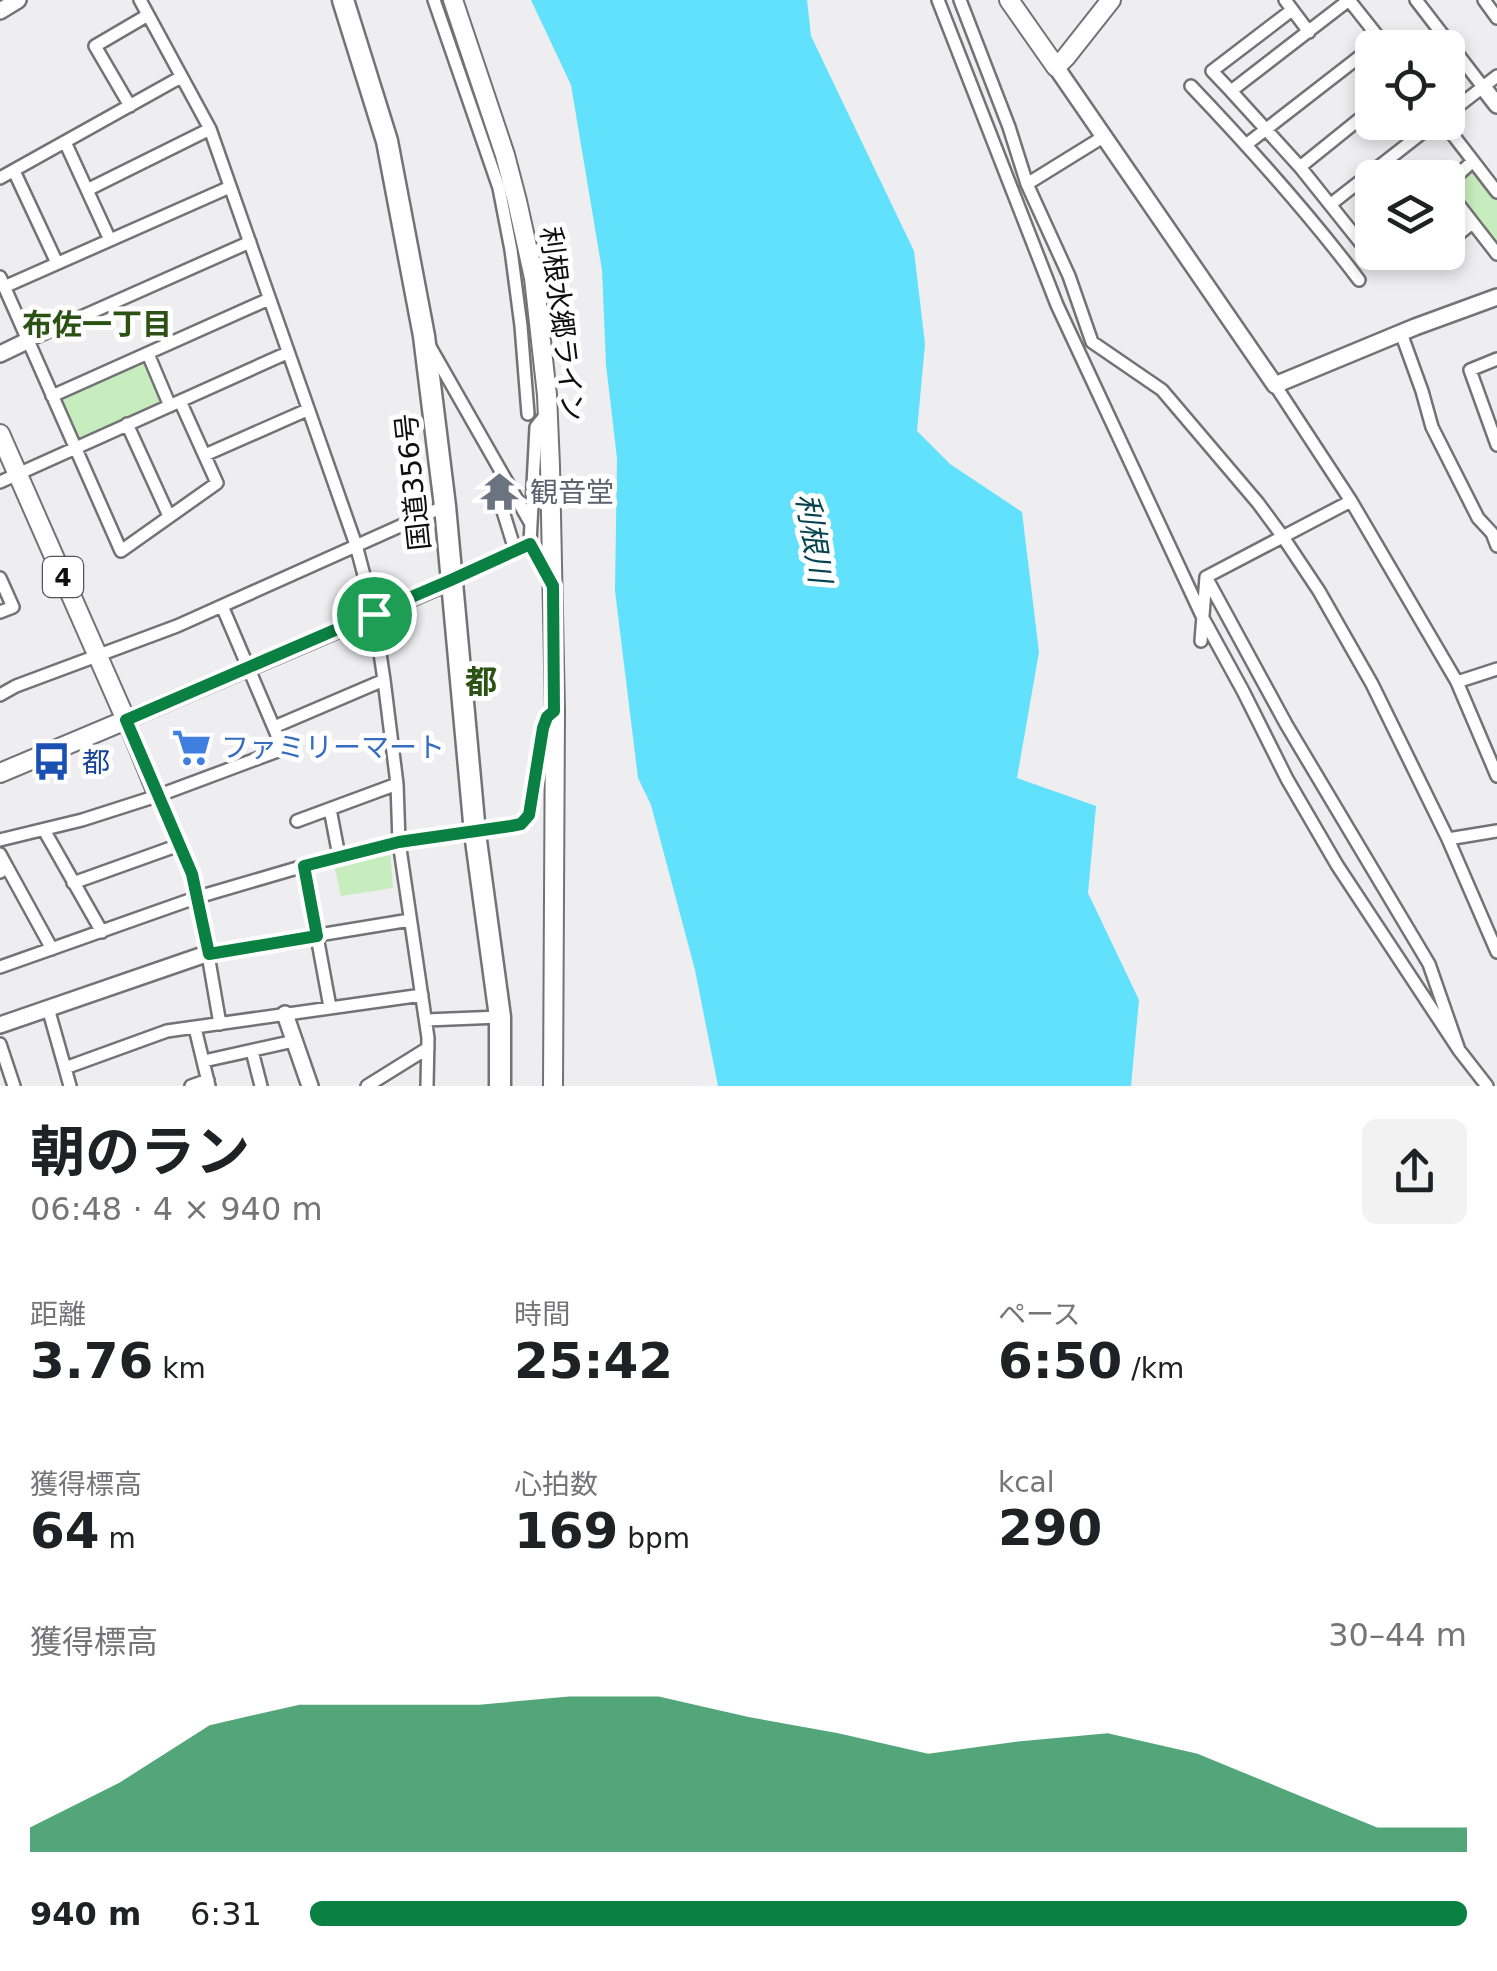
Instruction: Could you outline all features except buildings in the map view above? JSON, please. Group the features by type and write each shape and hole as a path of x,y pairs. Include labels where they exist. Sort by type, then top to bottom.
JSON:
{"highway":[{"name":"国道356号","path":"343,0 387,140 424,336 445,506 475,832 500,1017 500,1086"}],"main road":[{"name":"利根水郷ライン","path":"453,0 505,155 534,278 538,413 553,586 553,1086"},
{"path":"1008,0 1056,66 1112,0"},
{"name":"4","path":"0,434 9,478 126,720"},
{"path":"0,774 126,720"}],"street":[{"path":"140,0 210,129 356,545 374,614 384,680 397,784 399,842 426,1020 426,1086"},
{"path":"434,0 499,188 538,413 530,544 553,586"},
{"path":"938,0 1056,306 1203,618 1337,865 1487,1086"},
{"path":"960,0 1027,184 1070,276 1092,342 1162,390 1258,503 1319,591 1372,684 1448,839 1497,952"},
{"path":"1231,91 1349,0 1373,30"},
{"path":"1416,0 1497,105"},
{"path":"1484,0 1497,18"},
{"path":"1309,32 1289,5 1212,71 1355,235"},
{"path":"130,106 95,46 148,15"},
{"path":"1247,144 1355,65"},
{"path":"1056,66 1351,501 1457,682 1497,776"},
{"path":"1465,101 1497,76"},
{"path":"0,178 181,77"},
{"path":"1191,86 1317,224 1359,280"},
{"path":"1300,168 1355,123"},
{"path":"87,190 210,129"},
{"path":"1027,184 1103,137"},
{"path":"1331,204 1415,140"},
{"path":"1455,140 1497,192"},
{"path":"64,142 110,240"},
{"path":"1465,168 1473,161"},
{"path":"14,170 57,263"},
{"path":"148,354 217,483 121,551 2,282 57,263 230,187"},
{"path":"1465,214 1497,254"},
{"path":"1465,229 1472,223"},
{"path":"0,354 250,242"},
{"path":"1275,386 1497,297"},
{"path":"52,396 269,299"},
{"path":"1401,333 1432,427 1478,518 1492,533 1497,546"},
{"path":"424,336 531,524"},
{"path":"9,478 287,353"},
{"path":"1497,359 1470,370 1497,445"},
{"path":"205,455 307,410"},
{"path":"127,424 169,516"},
{"path":"1206,578 1351,501"},
{"path":"0,695 178,626 445,506"},
{"path":"502,508 515,550"},
{"path":"220,1024 192,874 126,720 530,544"},
{"path":"0,578 13,607 0,612"},
{"path":"1201,641 1206,578"},
{"path":"1206,578 1286,724 1429,964 1459,1050"},
{"path":"0,840 157,796 283,749 222,606"},
{"path":"1457,682 1497,669"},
{"path":"274,727 384,680"},
{"path":"0,968 198,897 339,856 399,842 521,824 529,815 543,728 554,711"},
{"path":"297,821 397,784"},
{"path":"330,809 339,856"},
{"path":"44,830 102,932"},
{"path":"1448,839 1497,831"},
{"path":"73,883 179,845"},
{"path":"0,854 3,869 52,948"},
{"path":"304,866 330,1007"},
{"path":"0,1025 209,954 410,920"},
{"path":"65,1068 167,1031 422,995"},
{"path":"48,1008 70,1086"},
{"path":"285,1014 310,1086"},
{"path":"426,1020 500,1017"},
{"path":"191,1086 209,1083 195,1028"},
{"path":"204,1062 294,1041"},
{"path":"0,1044 14,1086"},
{"path":"367,1086 428,1048"},
{"path":"252,1050 261,1086"}],"green space":[{"path":"1473,165 1497,196 1497,252 1465,210 1465,172"},
{"path":"147,360 166,403 82,440 77,438 60,399"},
{"path":"390,848 393,888 341,896 333,861"}],"water":[{"name":"利根川","path":"531,0 807,0 811,36 914,251 925,344 917,431 950,464 1022,512 1039,652 1017,778 1096,806 1088,893 1139,1000 1131,1086 718,1086 695,970 651,805 638,778 615,591 617,458 606,365 602,270 571,85"}],"place":[{"name":"観音堂","path":"500,492"},
{"name":"ファミリーマート","path":"191,747"},
{"name":"都","path":"52,762"}],"district":[{"name":"布佐一丁目","path":"97,324"},
{"name":"都","path":"481,682"}],"route":[{"path":"530,544 553,586 554,711 543,728 529,815 521,824 399,842 304,866 317,936 209,954 192,874 126,720 374,614 530,544"}]}
